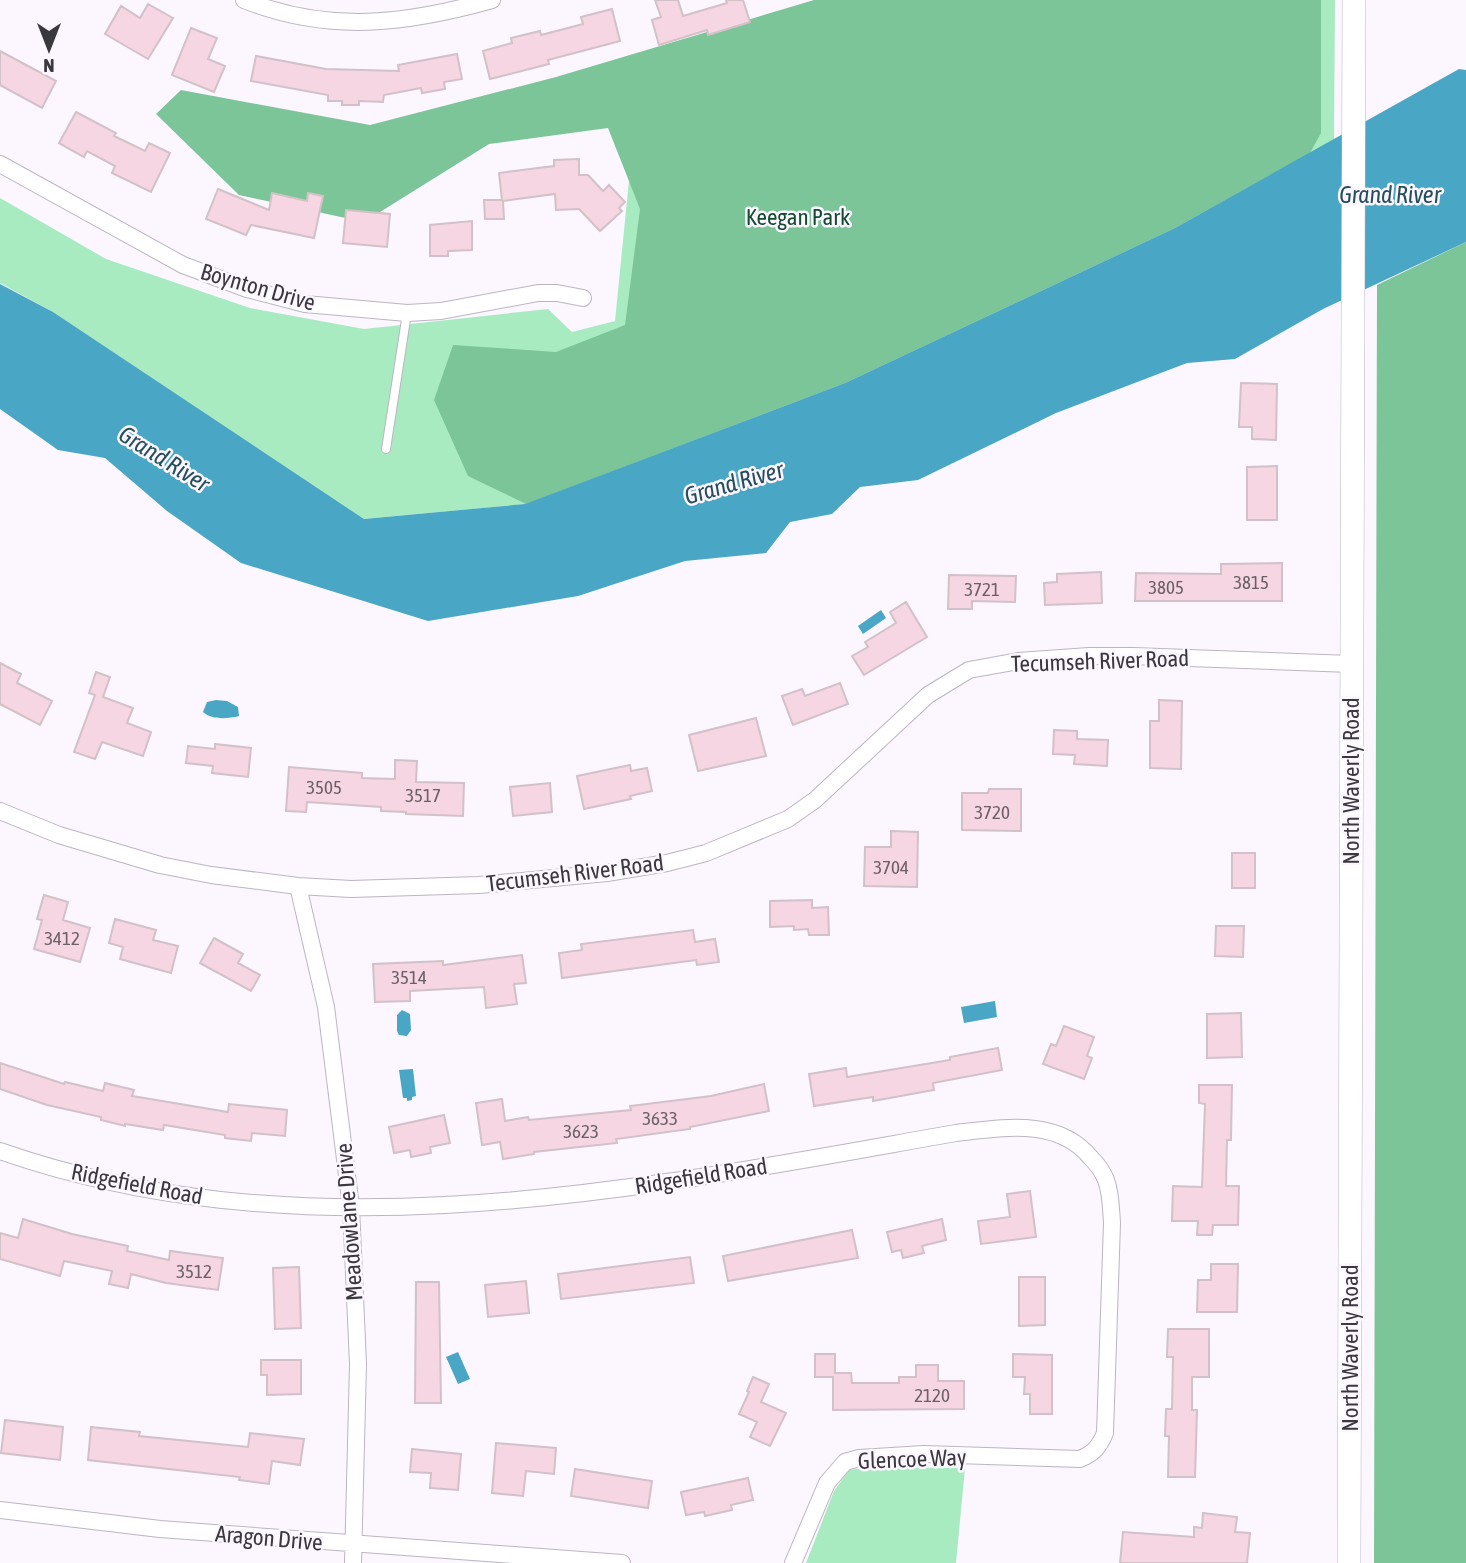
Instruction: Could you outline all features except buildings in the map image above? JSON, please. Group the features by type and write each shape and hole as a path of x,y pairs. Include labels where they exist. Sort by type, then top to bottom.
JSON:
{"main road":[{"name":"North Waverly Road","path":"1349,1563 1354,0"}],"street":[{"path":"244,0 274,12 331,22 388,22 450,12 492,0"},
{"name":"Boynton Drive","path":"0,164 183,265 247,289 305,304 407,313 441,311 538,293 583,298"},
{"name":"Tecumseh River Road","path":"0,811 59,835 160,865 298,886 351,889 479,885 607,873 706,853 788,819 815,800 928,695 969,670 1018,661 1122,656 1351,664"},
{"name":"Meadowlane Drive","path":"298,886 326,1007 351,1207 358,1364 353,1563"},
{"name":"Ridgefield Road","path":"0,1151 88,1177 176,1194 255,1203 351,1207 424,1206 592,1192 956,1133 995,1129 1034,1129 1059,1133 1080,1143 1096,1163 1106,1179 1110,1198 1112,1223 1105,1433 1100,1446 1093,1454"},
{"name":"Glencoe Way","path":"793,1563 827,1483 845,1462 859,1458 924,1454 1080,1459 1093,1454"},
{"name":"Aragon Drive","path":"0,1510 160,1529 622,1563"}],"lane":[{"path":"386,449 407,313"}],"green space":[{"name":"Keegan Park","path":"814,0 1321,0 1321,133 1310,153 1175,228 845,383 526,504 468,476 434,400 453,345 556,352 625,325 640,209 608,128 489,144 364,222 239,195 156,114 181,90 370,125 556,77"},
{"name":"Keegan Park","path":"923,0 1335,0 1334,140 1175,228 845,383 526,504 364,519 53,312 0,283 0,198 106,259 250,308 364,329 548,309 572,332 615,321 638,90"},
{"path":"1466,242 1466,1563 1374,1563 1377,285"},
{"path":"870,1467 965,1468 956,1563 806,1563 834,1491 849,1470"}],"water":[{"name":"Grand River","path":"1459,69 1466,70 1466,242 1323,309 1235,359 1187,363 1056,413 918,480 860,487 832,514 790,522 766,553 685,561 578,596 428,621 241,563 167,511 105,458 58,450 0,409 0,284 53,312 364,519 525,504 845,383 1175,228"},
{"path":"881,610 886,618 863,634 858,626"},
{"path":"227,701 238,707 239,716 220,718 203,712 207,702"},
{"path":"995,1001 997,1017 964,1023 961,1007"},
{"path":"402,1010 410,1014 411,1030 407,1036 399,1035 397,1031 397,1015"},
{"path":"413,1069 416,1096 407,1101 407,1098 403,1098 399,1070"},
{"path":"458,1352 470,1379 458,1384 446,1357"}]}
